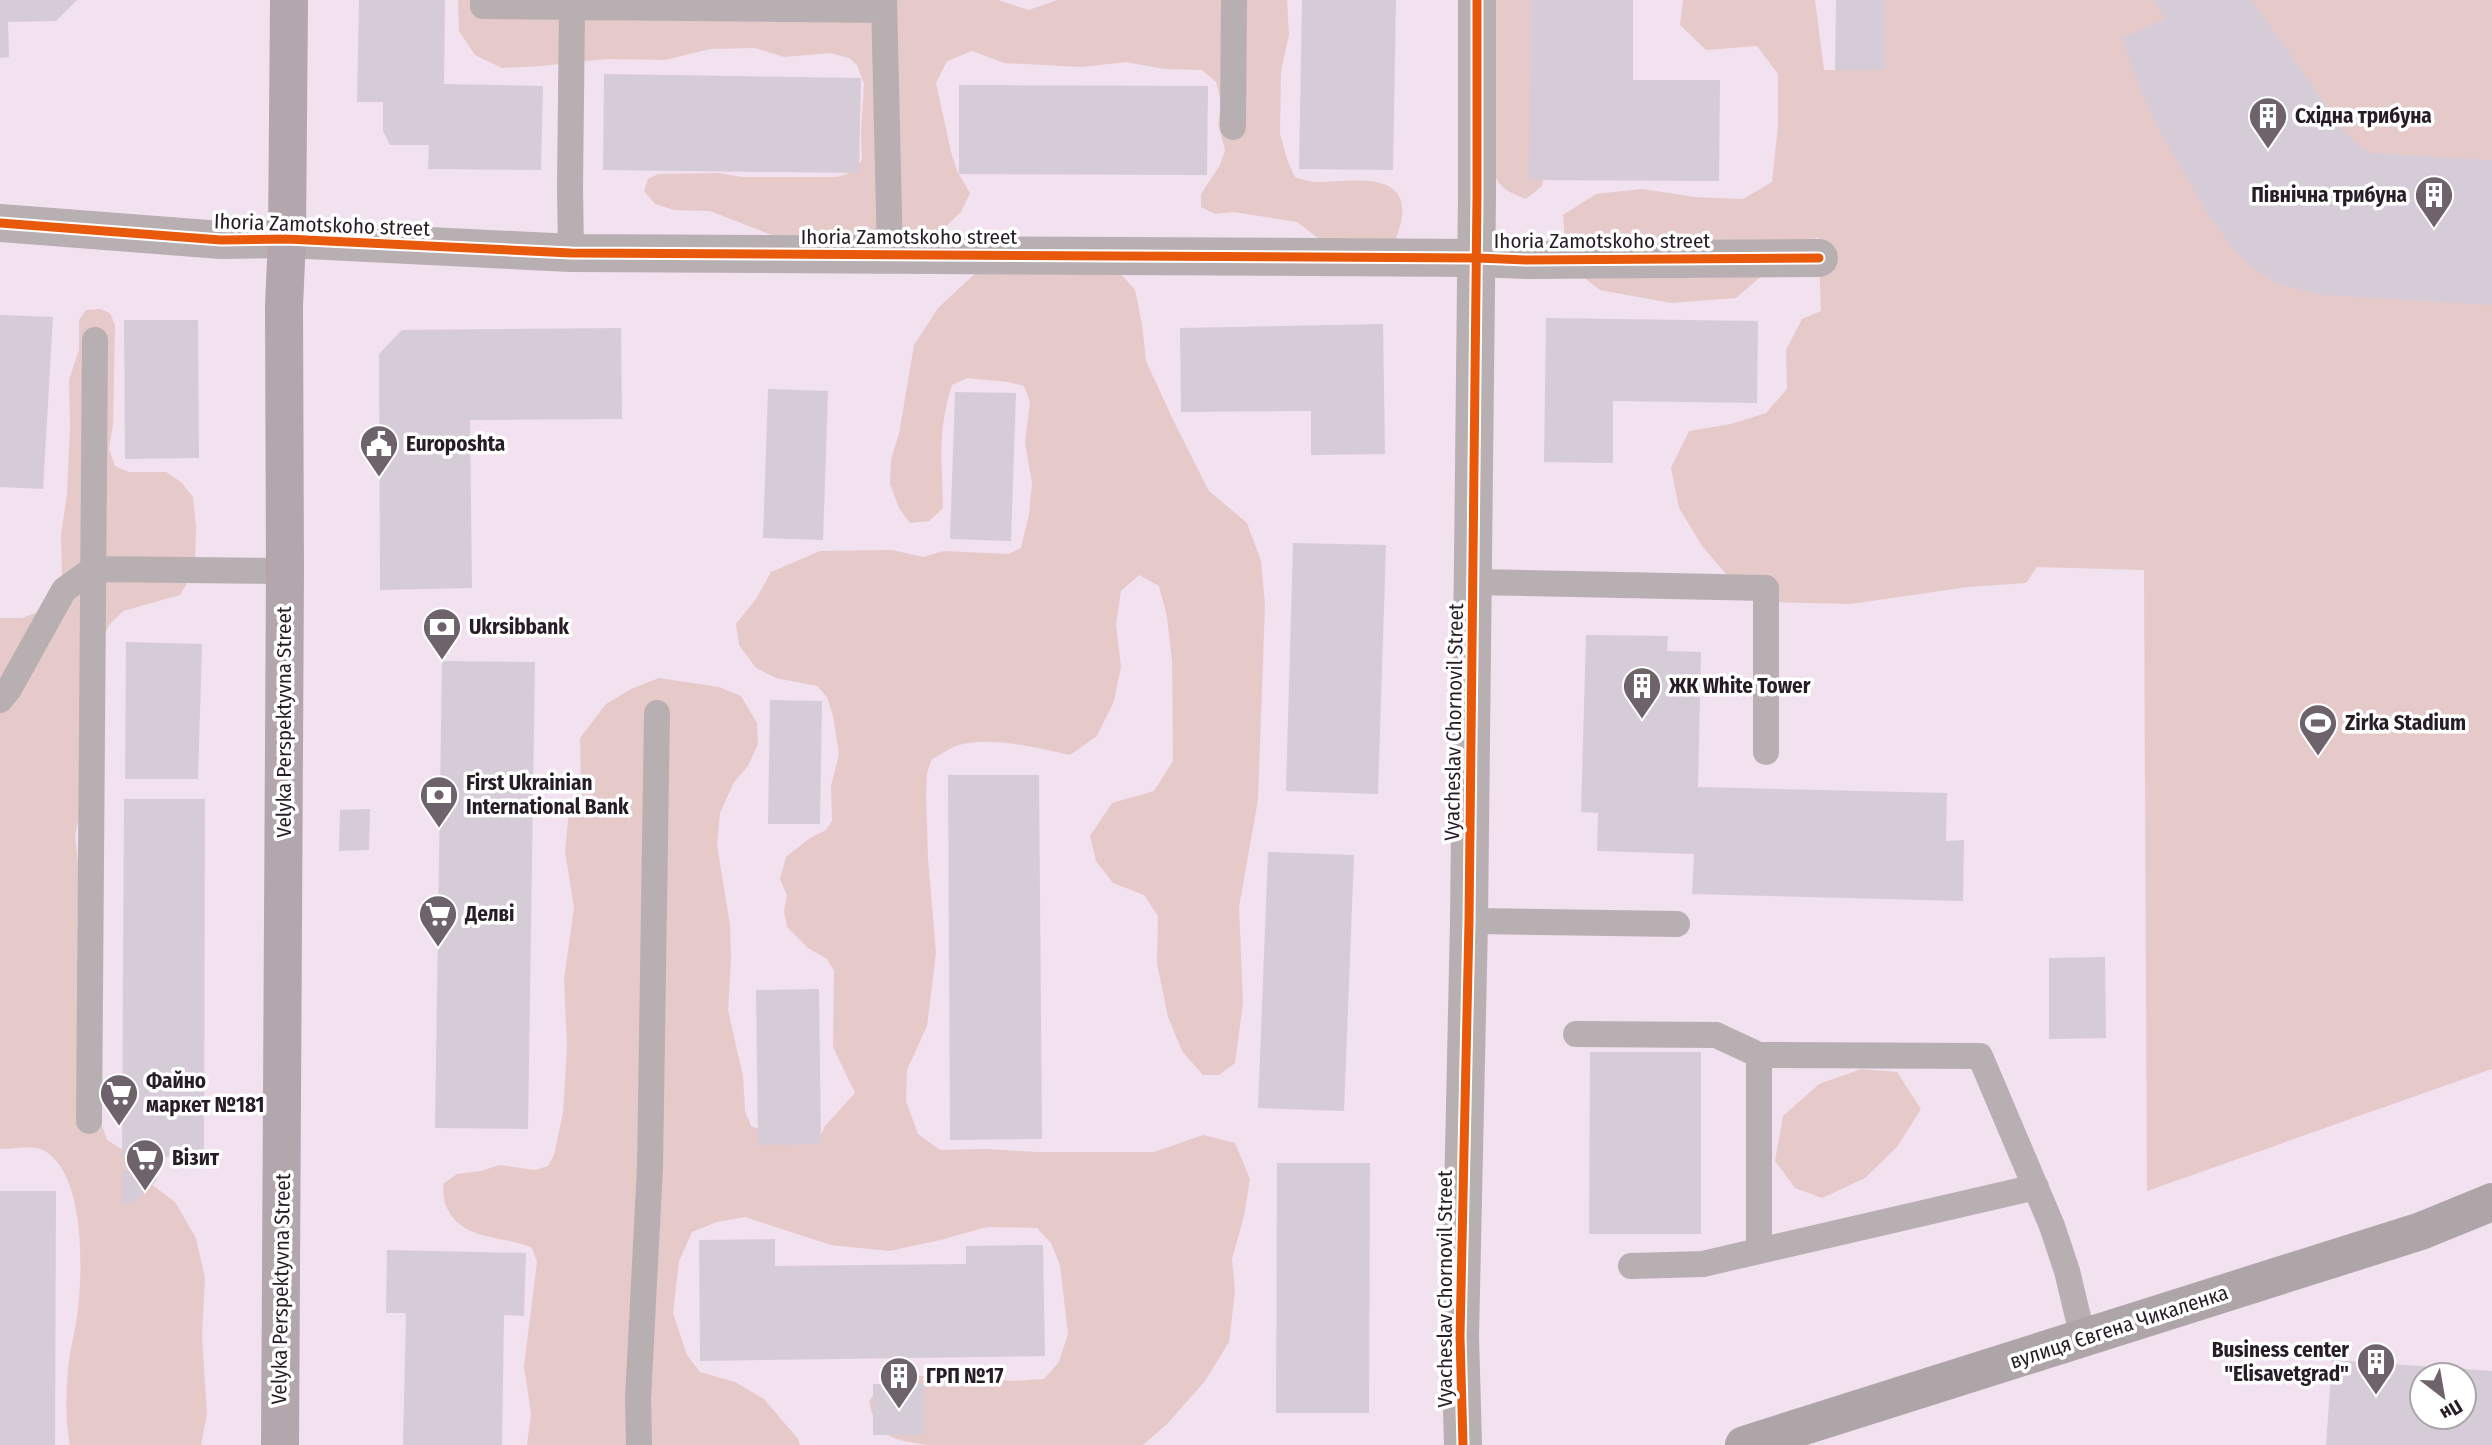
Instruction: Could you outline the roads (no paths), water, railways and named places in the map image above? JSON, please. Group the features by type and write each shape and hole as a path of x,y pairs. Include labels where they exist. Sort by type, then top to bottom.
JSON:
{"main road":[{"name":"Velyka Perspektyvna Street","path":"280,1445 284,306 289,0"},
{"name":"вулиця Євгена Чикаленка","path":"1744,1445 2421,1231 2492,1202"}],"street":[{"name":"Vyacheslav Chornovil Street","path":"1463,1445 1460,1336 1469,921 1477,258 1477,0"},
{"name":"Ihoria Zamotskoho street","path":"0,223 221,240 287,239 571,253 1527,260 1819,258"}],"lane":[{"path":"483,0 483,6 884,5 890,255"},
{"path":"1233,127 1234,0"},
{"path":"571,253 569,187 572,7"},
{"path":"89,1121 95,340"},
{"path":"0,700 9,689 64,590 93,569 285,571"},
{"path":"1473,582 1766,588 1766,752"},
{"path":"639,1445 638,1399 650,1167 657,713"},
{"path":"1469,921 1677,924"},
{"path":"1576,1034 1716,1035 1759,1055 1980,1056 2036,1187 2067,1271 2083,1338"},
{"path":"1759,1055 1759,1251"},
{"path":"1631,1266 1703,1264 2036,1187"}],"place":[{"name":"Східна трибуна","path":"2268,150"},
{"name":"Північна трибуна","path":"2434,229"},
{"name":"Europoshta","path":"379,478"},
{"name":"Ukrsibbank","path":"442,661"},
{"name":"ЖК White Tower","path":"1642,720"},
{"name":"Zirka Stadium","path":"2318,757"},
{"name":"First Ukrainian International Bank","path":"439,829"},
{"name":"Делві","path":"438,948"},
{"name":"Файно маркет №181","path":"119,1127"},
{"name":"Візит","path":"145,1192"},
{"name":"Business center \"Elisavetgrad\"","path":"2376,1396"},
{"name":"ГРП №17","path":"899,1410"}]}
